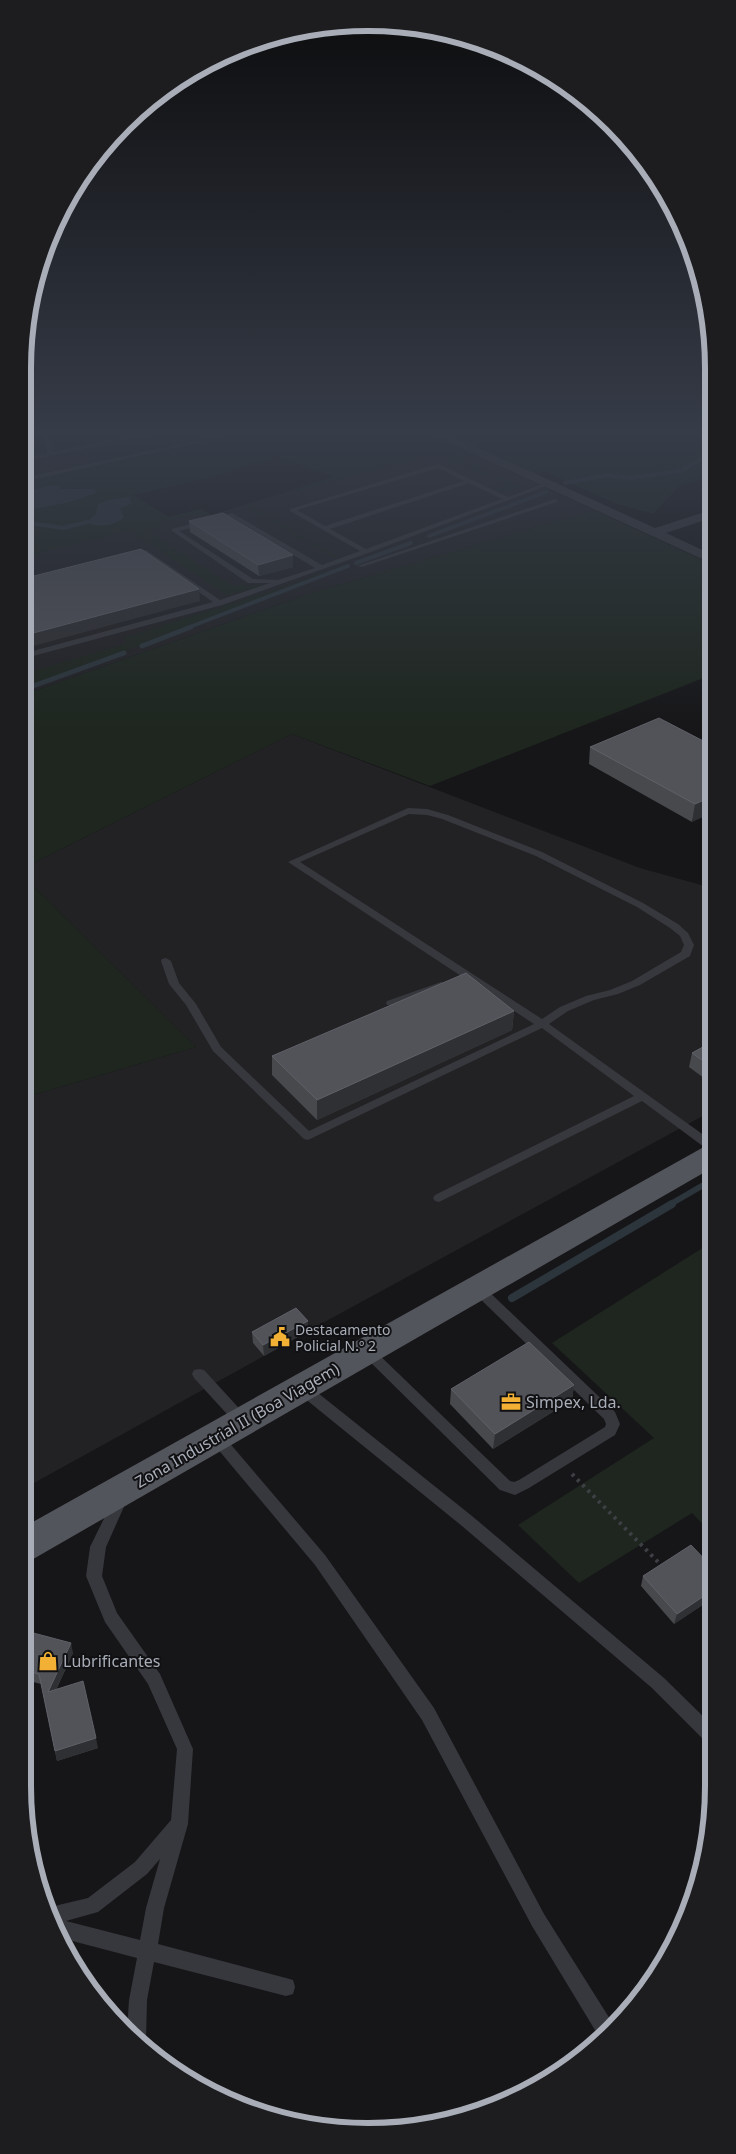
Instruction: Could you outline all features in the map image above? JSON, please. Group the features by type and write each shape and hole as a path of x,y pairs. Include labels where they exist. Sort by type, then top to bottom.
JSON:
{"main road":[{"name":"Zona Industrial II (Boa Viagem)","path":"31,1542 705,1160"}],"street":[{"path":"654,532 705,556"}],"lane":[{"path":"176,532 251,581 285,581"},
{"path":"260,532 321,568"},
{"path":"331,532 366,552"},
{"path":"31,655 219,603 420,532"},
{"path":"360,566 463,532"},
{"path":"408,536 425,544"},
{"path":"116,558 144,551 219,603"},
{"path":"166,961 174,984 192,1004 217,1049 308,1136 542,1024 564,1009 590,998 636,984 686,954 689,945 684,935 674,926 640,905 539,854 477,828 426,812 408,811 293,862 542,1024 705,1141"},
{"path":"391,1003 466,975"},
{"path":"439,1198 643,1096"},
{"path":"367,1352 505,1486 515,1489 610,1431 613,1424 610,1416 478,1288"},
{"path":"200,1374 230,1429 428,1714 538,1920 603,2026"},
{"path":"302,1388 467,1521 658,1683 705,1729"},
{"path":"126,1488 98,1547 94,1576 111,1617 154,1679 185,1749 179,1824 155,1908 138,2000 136,2030"},
{"path":"57,1914 92,1906 141,1868 179,1824"},
{"path":"63,1929 286,1987"}],"path":[{"path":"561,1462 666,1570"}],"shaded area":[{"path":"31,532 128,532 31,555"},
{"path":"110,532 521,532 308,594 31,692 31,551"},
{"path":"131,532 149,532 232,586 242,584 245,586 267,585 226,595"},
{"path":"289,532 295,532 338,557 334,558"},
{"path":"521,532 641,532 705,561 705,641 702,641 705,646 705,677 430,786 292,734 31,864 31,692 308,594"},
{"path":"345,565 348,566 31,687 31,672 128,643 123,638 289,585"},
{"path":"292,734 640,868 705,886 705,1115 308,1331 297,1319 253,1343 264,1356 31,1485 31,1096 196,1047 31,884 31,864"},
{"path":"31,884 196,1047 31,1096"},
{"path":"705,1246 705,1527 692,1513 579,1583 518,1525 654,1438 552,1343"}],"building":[{"path":"205,532 254,532 293,555 258,565"},
{"path":"141,549 199,589 31,634 31,577"},
{"path":"659,718 705,742 705,800 695,804 590,747"},
{"path":"466,973 514,1011 317,1100 272,1056"},
{"path":"705,1046 705,1062 692,1053"},
{"path":"296,1308 308,1321 263,1345 252,1332"},
{"name":"Simpex, Lda.","path":"529,1342 574,1385 495,1434 451,1389"},
{"path":"691,1545 705,1560 705,1595 677,1614 643,1576"},
{"path":"31,1632 71,1643 48,1692 83,1681 96,1738 55,1751 39,1674 31,1672"}],"waterway":[{"path":"429,536 441,532"},
{"path":"356,563 411,543"},
{"path":"187,628 348,566"},
{"path":"142,646 191,627"},
{"path":"31,687 124,653"},
{"path":"669,1205 705,1184"},
{"path":"512,1298 672,1204"}],"place":[{"name":"Destacamento Policial N.º 2","path":"280,1337"},
{"name":"Simpex, Lda.","path":"511,1402"},
{"name":"Lubrificantes","path":"48,1661"}]}
